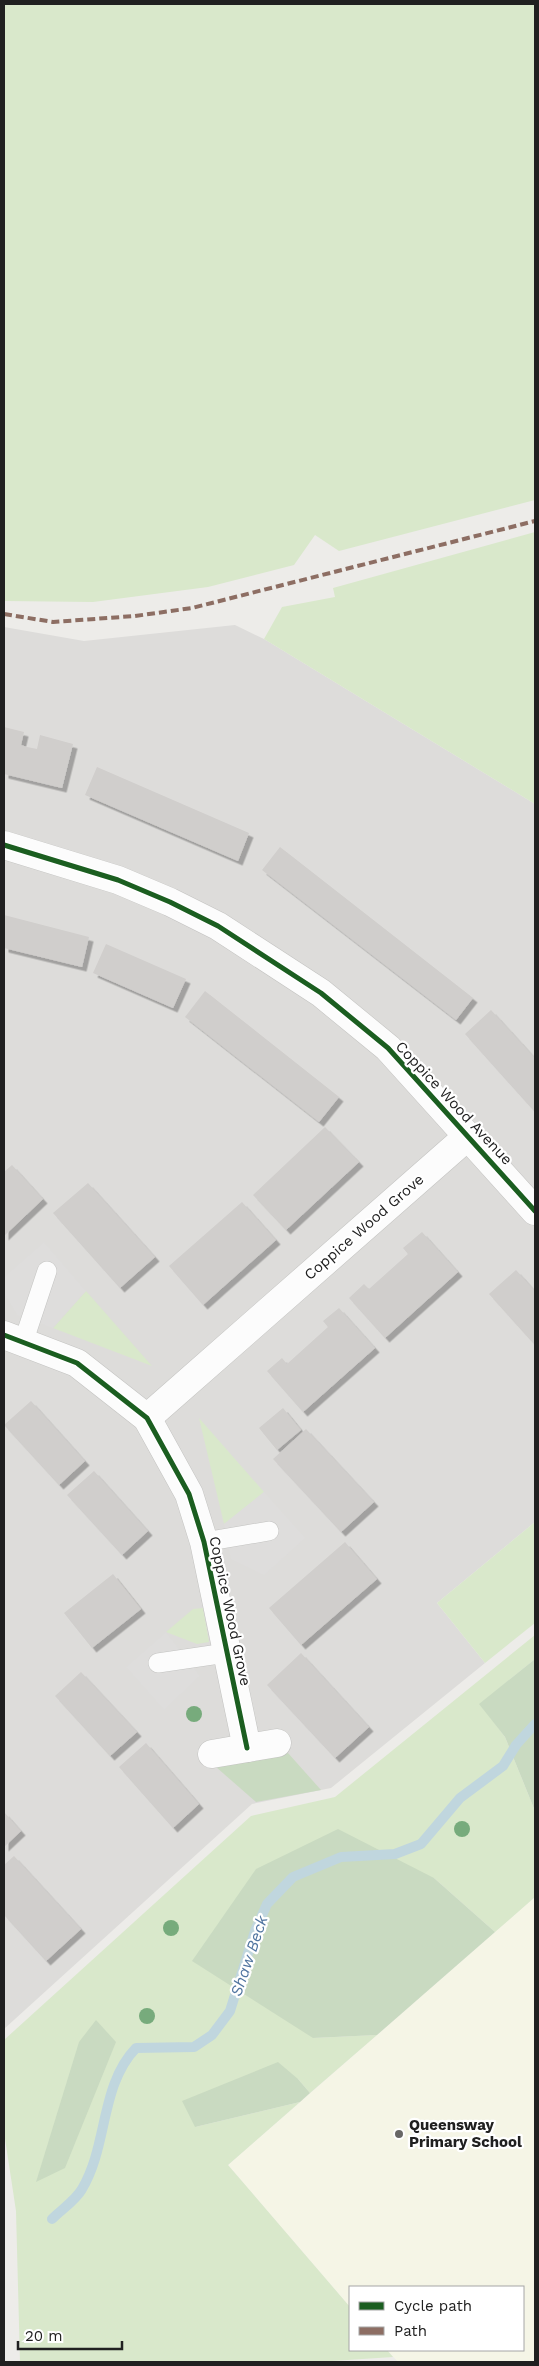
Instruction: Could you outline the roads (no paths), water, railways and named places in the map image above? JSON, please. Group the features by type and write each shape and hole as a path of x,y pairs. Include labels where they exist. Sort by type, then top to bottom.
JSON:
{"street":[{"name":"Coppice Wood Avenue","path":"4,845 118,880 170,902 218,926 321,993 380,1042 535,1211"},
{"name":"Coppice Wood Grove","path":"147,1418 468,1136"},
{"name":"Coppice Wood Grove","path":"13,1339 77,1363 147,1418 189,1494 204,1542 247,1748"},
{"path":"212,1754 277,1743"}],"lane":[{"path":"13,1339 47,1271"},
{"path":"204,1542 269,1531"},
{"path":"158,1664 226,1653"}],"waterway":[{"name":"Shaw Beck","path":"52,2219 79,2193 90,2172 110,2098 124,2063 136,2048 194,2047 212,2035 230,2011 255,1931 267,1904 293,1877 341,1857 395,1854 421,1844 460,1798 503,1766 516,1745 535,1724"}],"place":[{"name":"Queensway Primary School","path":"399,2134"}]}
